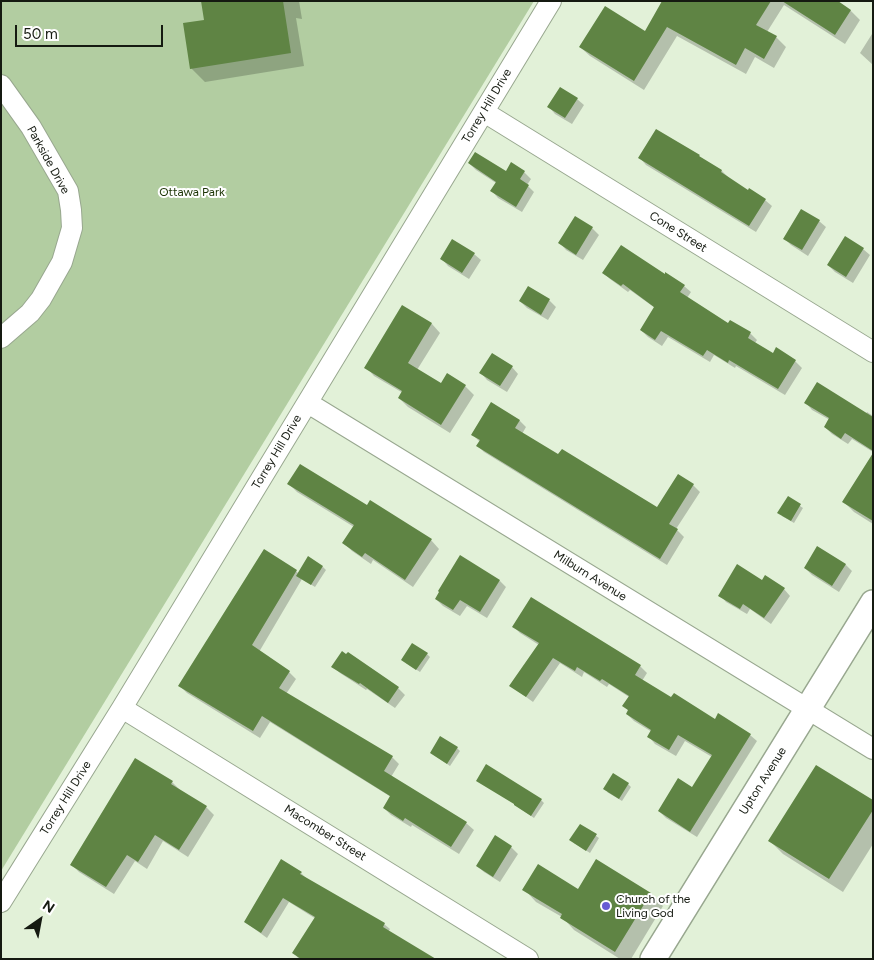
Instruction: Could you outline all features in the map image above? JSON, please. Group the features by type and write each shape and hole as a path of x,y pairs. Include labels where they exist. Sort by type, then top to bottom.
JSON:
{"street":[{"name":"Torrey Hill Drive","path":"1,902 122,708 551,1"},
{"name":"Parkside Drive","path":"1,85 31,127 68,191 72,210 72,228 62,262 41,299 30,313 1,338"},
{"name":"Cone Street","path":"484,112 873,352"},
{"name":"Milburn Avenue","path":"308,403 873,749"},
{"name":"Upton Avenue","path":"653,959 873,603"},
{"name":"Macomber Street","path":"122,708 528,959"}],"green space":[{"name":"Ottawa Park","path":"1,1 534,1 1,871"}],"building":[{"path":"201,1 283,1 291,53 190,69 183,23 204,20"},
{"path":"662,1 771,1 756,25 777,36 764,59 745,48 736,65 667,27 634,81 579,47 605,6 645,31"},
{"path":"782,1 838,1 851,10 835,35"},
{"path":"560,87 578,98 565,118 547,107"},
{"path":"656,129 700,155 748,190 749,188 766,199 749,226 638,158"},
{"path":"475,152 506,171 511,162 525,171 520,179 529,185 516,207 490,191 496,182 468,163"},
{"path":"801,209 820,220 802,250 783,239"},
{"path":"575,216 593,227 576,255 558,243"},
{"path":"845,236 864,248 846,277 827,265"},
{"path":"452,239 475,253 462,273 440,259"},
{"path":"621,245 685,285 680,292 728,323 730,320 751,332 748,338 773,353 776,347 796,360 778,389 729,360 728,363 707,350 703,356 661,331 655,340 640,330 654,307 623,284 621,286 602,273"},
{"path":"528,286 550,299 541,315 519,301"},
{"path":"402,305 432,323 408,363 441,383 447,373 466,385 441,425 398,398 402,391 364,368"},
{"path":"492,353 513,366 500,386 479,373"},
{"path":"817,382 873,417 873,451 845,433 841,439 824,427 829,418 804,403"},
{"path":"491,402 520,420 515,428 558,454 562,449 657,507 678,474 694,484 669,524 678,529 660,559 476,446 480,440 471,435"},
{"path":"873,453 873,521 842,502"},
{"path":"300,464 367,505 370,500 432,539 405,580 365,553 362,557 342,543 354,525 287,484"},
{"path":"788,496 801,504 791,521 777,513"},
{"path":"817,546 846,564 832,586 804,568"},
{"path":"264,549 297,570 252,645 290,671 279,688 393,756 384,771 467,822 451,847 405,818 403,821 383,808 390,796 262,716 253,731 178,686"},
{"path":"460,555 500,580 480,612 460,600 453,610 435,599"},
{"path":"308,556 323,566 311,585 296,576"},
{"path":"737,564 762,580 765,575 785,588 764,618 743,604 740,609 718,596"},
{"path":"531,597 641,665 635,675 671,697 674,693 715,719 718,713 751,734 690,832 658,811 678,778 692,787 712,755 678,735 669,750 647,737 651,730 626,714 628,710 622,706 629,696 602,679 600,681 577,667 575,671 553,658 526,697 509,686 539,643 512,627"},
{"path":"412,643 428,653 416,670 401,660"},
{"path":"342,651 346,654 348,652 399,687 388,703 360,683 331,667"},
{"path":"440,736 458,747 447,764 430,753"},
{"path":"135,758 173,781 171,784 207,806 179,850 155,835 138,862 127,855 106,887 70,865"},
{"path":"486,764 542,799 531,816 476,781"},
{"path":"816,765 873,800 873,810 829,879 768,841"},
{"path":"613,773 629,783 619,799 603,789"},
{"path":"580,824 597,834 586,851 569,840"},
{"path":"495,835 512,846 493,877 476,866"},
{"path":"281,859 302,872 300,874 385,923 383,927 436,959 301,959 292,953 315,917 283,898 261,933 244,922"},
{"name":"Church of the Living God","path":"596,859 651,893 615,952 560,918 562,914 522,890 538,864 578,889"}],"place":[{"name":"Church of the Living God","path":"606,906"}]}
